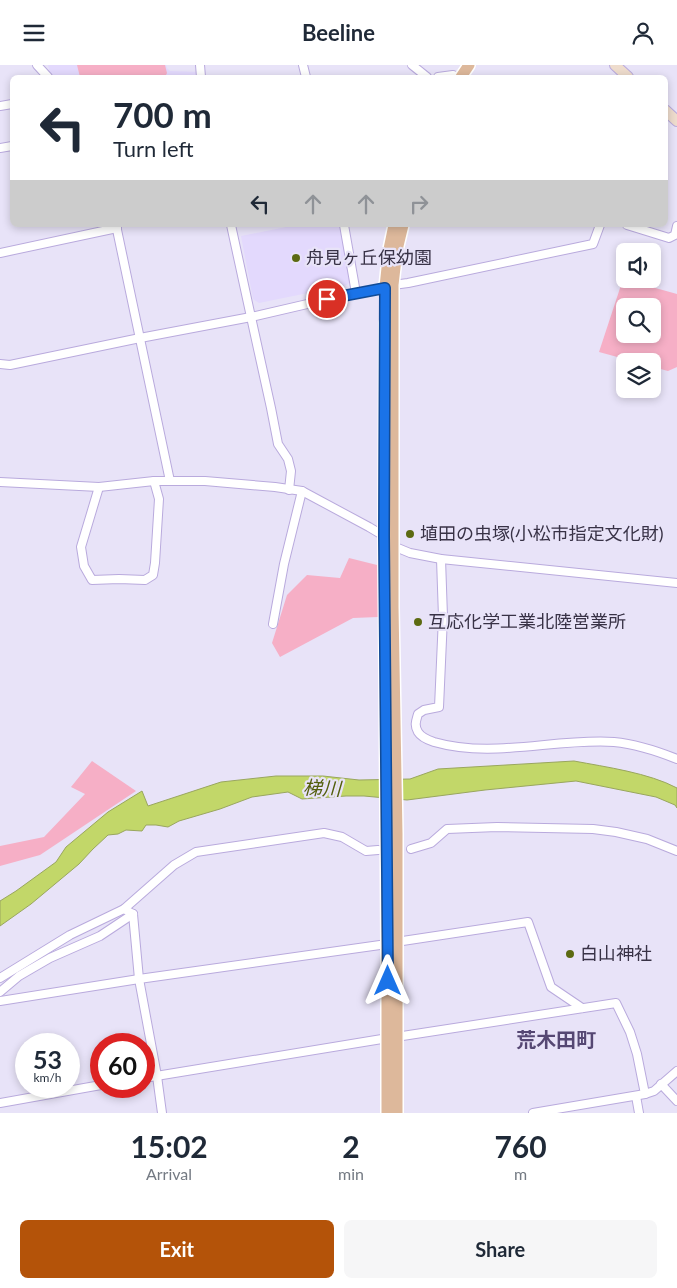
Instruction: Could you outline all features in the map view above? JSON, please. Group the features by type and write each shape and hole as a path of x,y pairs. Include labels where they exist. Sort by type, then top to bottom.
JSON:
{"main road":[{"path":"456,74 469,65"},
{"path":"615,65 626,75"},
{"path":"390,740 393,545 389,249 394,227"},
{"path":"387,1113 392,1038 392,835 384,536 389,286 403,227"},
{"path":"392,1038 397,1113"}],"street":[{"path":"37,65 46,75"},
{"path":"412,65 424,75"},
{"path":"633,227 670,238 674,235 677,226"},
{"path":"0,253 112,227"},
{"path":"116,227 170,481"},
{"path":"232,227 278,443 288,459 291,471 289,490"},
{"path":"344,227 356,293"},
{"path":"0,364 10,365 251,317 356,293 594,244 599,227"},
{"path":"0,482 99,487 154,481 205,481 275,487 302,491 384,536"},
{"path":"99,487 81,547 84,566 92,580 145,580 152,575 155,563 159,499 154,481"},
{"path":"273,624 284,564 302,491"},
{"path":"393,545 410,553 441,559 677,583"},
{"path":"441,559 443,617 439,707 424,710 418,714 415,725 419,734 428,740 448,746 471,749 614,742 662,753 677,759"},
{"path":"411,849 431,843 448,829 497,827 585,829 616,832 647,839 677,851"},
{"path":"0,978 70,935 124,909 174,865 196,852 324,833 342,837 366,851 378,850"},
{"path":"124,909 133,914"},
{"path":"133,914 139,979 162,1113"},
{"path":"0,992 19,976 50,958 100,936 133,914"},
{"path":"0,1001 528,922 551,987 582,1007"},
{"path":"156,1076 616,1003 630,1032 637,1054 645,1094"},
{"path":"533,1113 645,1094 654,1091 677,1071"},
{"path":"661,1084 677,1101"},
{"path":"0,1103 90,1087"},
{"path":"636,1096 639,1113"}],"shaded area":[{"path":"48,65 166,65 170,71 198,72 199,75 51,75"},
{"path":"77,65 165,65 167,73 166,75 80,75"},
{"name":"舟見ヶ丘保幼園","path":"286,227 340,227 351,281 347,285 259,303 253,299 241,236"},
{"path":"620,288 655,288 677,294 677,367 668,371 661,369 661,353 616,353 616,357 599,352 616,300 616,343 661,343 661,298 617,298"},
{"path":"349,558 377,565 378,617 353,618 280,657 272,643 287,595 307,575 340,578"},
{"path":"92,761 136,791 40,855 0,866 0,846 44,837 85,794 71,787"}],"water":[{"name":"梯川","path":"574,761 654,778 677,788 677,808 675,805 656,797 576,781 407,800 364,796 302,799 288,792 252,797 179,821 168,827 146,825 142,831 126,830 118,834 108,835 79,864 31,904 0,926 0,901 56,862 66,847 108,812 142,791 148,806 221,782 276,776 323,776 359,780 410,779 438,769"}],"place":[{"name":"舟見ヶ丘保幼園","path":"296,258"},
{"name":"埴田の虫塚(小松市指定文化財)","path":"410,534"},
{"name":"互応化学工業北陸営業所","path":"418,622"},
{"name":"白山神社","path":"570,954"}],"district":[{"name":"荒木田町","path":"556,1040"}],"route":[{"path":"327,299 385,288 384,536 388,981"}]}
